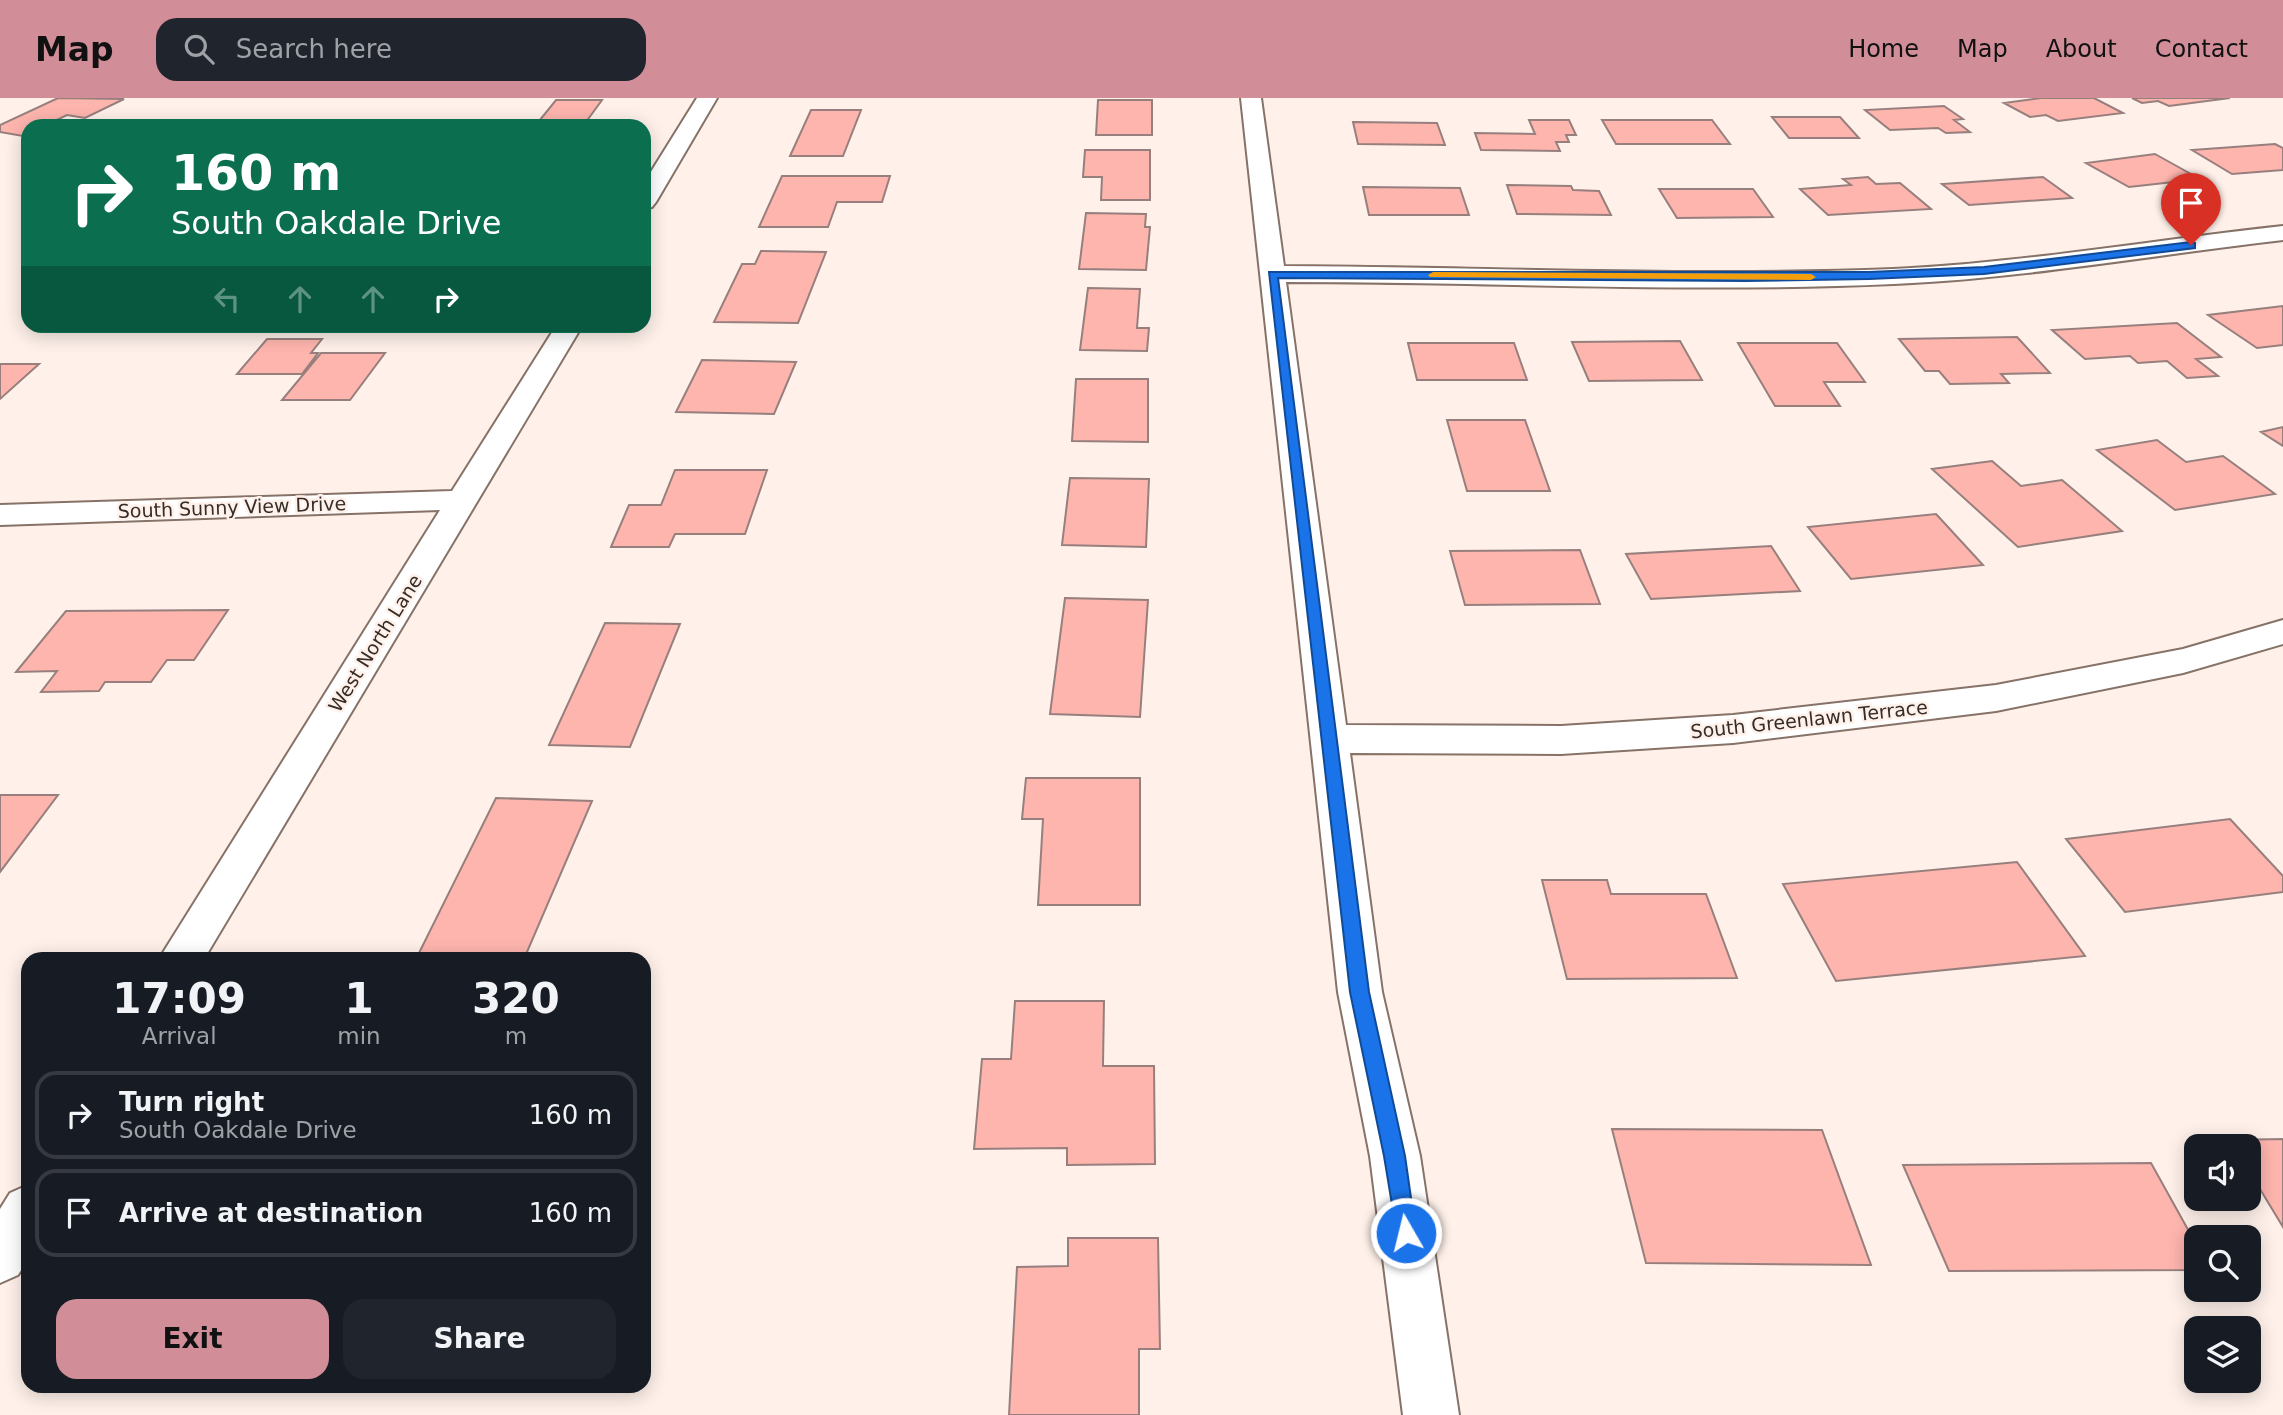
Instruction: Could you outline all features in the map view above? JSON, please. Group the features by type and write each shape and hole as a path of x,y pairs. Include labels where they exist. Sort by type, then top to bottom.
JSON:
{"street":[{"path":"651,190 707,98"},
{"path":"1251,98 1327,739 1360,992 1395,1156 1431,1415"},
{"path":"1273,274 1746,278 1920,274 1997,269 2283,233"},
{"name":"West North Lane","path":"185,952 565,333"},
{"name":"South Sunny View Drive","path":"0,515 463,500"},
{"name":"South Greenlawn Terrace","path":"1327,739 1561,740 1733,729 1996,698 2183,661 2283,632"},
{"path":"0,1257 21,1222"}],"building":[{"path":"58,98 124,99 85,118 67,115 59,119 21,119 21,136 0,132 0,125"},
{"path":"2041,98 2094,98 2123,113 2058,121 2046,115 2030,117 2004,103"},
{"path":"2132,98 2230,98 2169,106 2158,101 2142,103"},
{"path":"556,100 602,100 588,119 541,119"},
{"path":"1098,100 1152,100 1152,135 1096,135"},
{"path":"1944,106 1963,119 1954,120 1970,132 1946,133 1938,128 1890,130 1865,110"},
{"path":"811,110 861,110 843,156 790,156"},
{"path":"1772,117 1840,117 1859,138 1789,138"},
{"path":"1529,120 1569,120 1576,135 1566,135 1569,142 1556,142 1560,151 1481,150 1475,133 1535,134"},
{"path":"1602,120 1712,120 1730,144 1616,144"},
{"path":"1353,122 1437,123 1445,145 1358,144"},
{"path":"2275,144 2283,148 2283,170 2232,174 2192,150"},
{"path":"1085,150 1150,150 1150,200 1101,200 1102,177 1083,177"},
{"path":"2155,154 2200,179 2129,187 2086,163"},
{"path":"782,176 890,176 882,202 837,202 828,227 759,227"},
{"path":"1868,177 1876,184 1900,183 1931,209 1828,215 1800,189 1851,185 1843,179"},
{"path":"2043,177 2072,198 1969,205 1942,184"},
{"path":"1507,185 1571,186 1573,190 1599,191 1611,215 1517,214"},
{"path":"1363,187 1460,188 1469,215 1369,215"},
{"path":"1659,189 1753,189 1773,217 1677,218"},
{"path":"1086,213 1146,214 1145,227 1150,227 1146,270 1079,269"},
{"path":"761,251 826,252 798,323 714,322 742,264 755,264"},
{"path":"1088,288 1140,289 1137,328 1149,328 1147,351 1080,350"},
{"path":"2283,306 2283,345 2257,348 2208,315"},
{"path":"2177,323 2221,357 2196,359 2218,376 2187,378 2167,361 2138,363 2130,356 2085,359 2052,330"},
{"path":"2017,337 2050,373 2001,374 2009,383 1950,384 1939,371 1925,371 1899,339"},
{"path":"267,339 322,339 311,353 318,353 302,374 237,374"},
{"path":"1680,341 1702,380 1589,381 1572,342"},
{"path":"1408,343 1514,343 1527,380 1417,380"},
{"path":"1738,343 1837,343 1865,382 1824,382 1840,406 1775,406"},
{"path":"321,353 385,353 350,400 282,400"},
{"path":"702,360 796,362 774,414 676,412"},
{"path":"0,364 39,364 0,399"},
{"path":"1076,379 1148,379 1148,442 1072,441"},
{"path":"1447,420 1525,420 1550,491 1467,491"},
{"path":"2283,427 2283,446 2261,432"},
{"path":"2157,440 2186,462 2223,456 2275,494 2175,510 2097,450"},
{"path":"1992,461 2021,486 2062,480 2122,531 2018,547 1932,469"},
{"path":"675,470 767,470 745,534 675,534 669,547 611,547 629,505 661,505"},
{"path":"1070,478 1149,479 1146,547 1062,545"},
{"path":"1936,514 1983,565 1851,579 1808,527"},
{"path":"1771,546 1800,591 1651,599 1626,554"},
{"path":"1580,550 1600,604 1465,605 1450,551"},
{"path":"1065,598 1148,600 1140,717 1050,714"},
{"path":"228,610 194,660 167,660 151,682 105,682 99,691 41,692 57,671 16,672 66,611"},
{"path":"605,623 680,624 630,747 549,745"},
{"path":"1026,778 1140,778 1140,905 1038,905 1043,819 1022,819"},
{"path":"0,795 58,795 0,872"},
{"path":"496,798 592,801 527,952 419,952"},
{"path":"2230,819 2283,876 2283,892 2125,912 2066,839"},
{"path":"2017,862 2085,956 1836,981 1783,884"},
{"path":"1542,880 1607,880 1611,894 1706,894 1737,978 1567,979"},
{"path":"1015,1001 1104,1001 1103,1066 1154,1066 1155,1164 1067,1165 1067,1148 974,1149 982,1059 1011,1059"},
{"path":"1612,1129 1822,1130 1871,1265 1646,1263"},
{"path":"2261,1139 2283,1139 2283,1227 2261,1191"},
{"path":"2151,1163 2185,1225 2184,1270 1949,1271 1903,1165"},
{"path":"1068,1238 1158,1238 1160,1349 1139,1349 1139,1415 1009,1415 1017,1267 1068,1266"}],"slow traffic":[{"path":"1433,275 1811,277"}],"route":[{"path":"1406,1233 1395,1156 1360,992 1273,274 1746,278 1869,276 1984,271 2191,245"}]}
